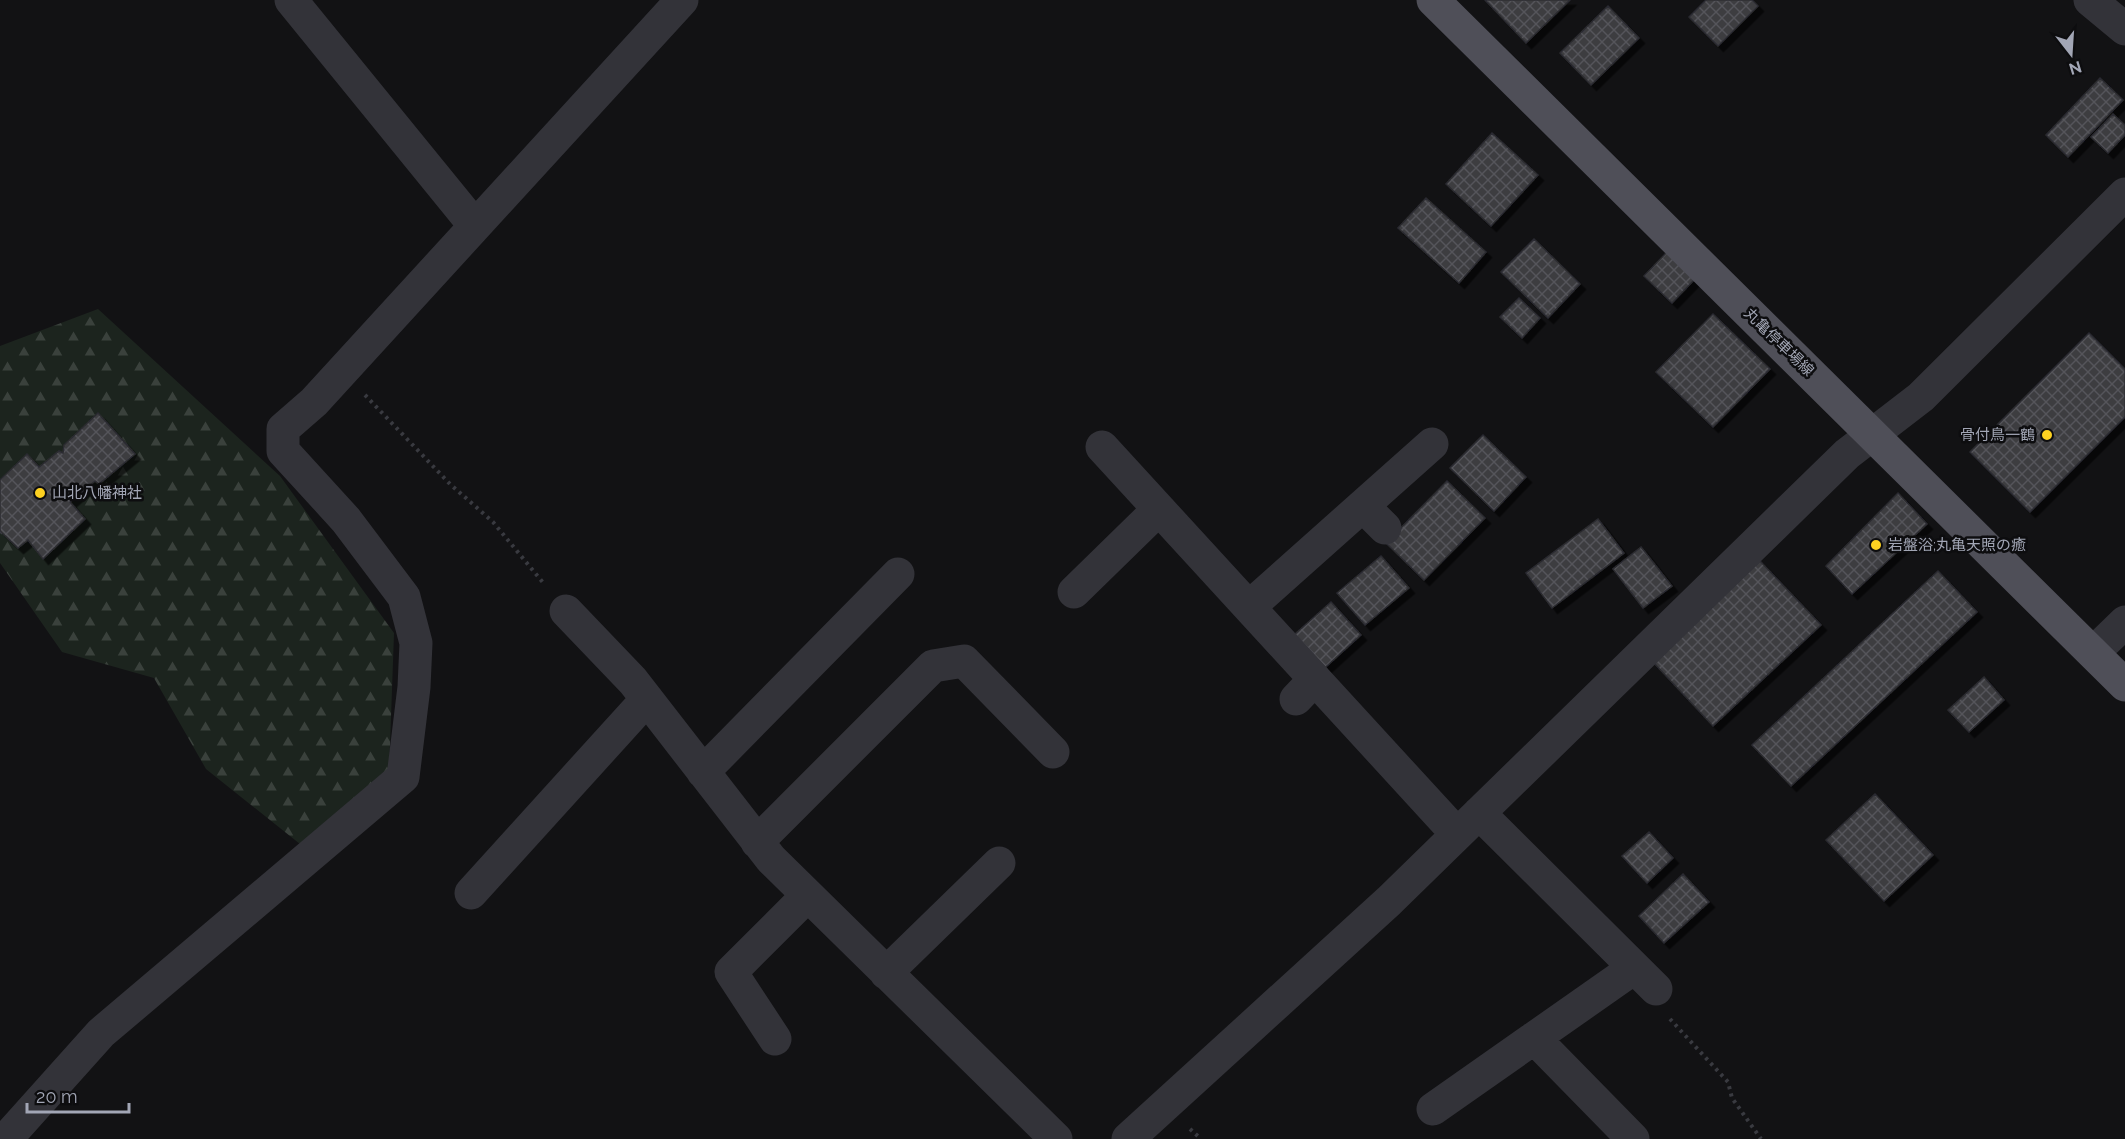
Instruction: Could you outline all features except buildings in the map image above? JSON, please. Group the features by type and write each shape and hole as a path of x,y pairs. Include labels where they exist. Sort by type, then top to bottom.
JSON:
{"main road":[{"name":"丸亀停車場線","path":"1433,0 2125,685"}],"street":[{"path":"291,0 475,226"},
{"path":"6,1139 101,1033 403,777 414,687 416,643 404,597 346,520 283,451 283,429 314,402 682,0"},
{"path":"2090,0 2125,29"},
{"path":"1128,1139 1389,901 1847,454 1921,397 2125,194"},
{"path":"1249,607 1432,444"},
{"path":"1102,447 1249,607 1305,689 1468,823 1645,979 1534,1038 1433,1109"},
{"path":"1363,506 1385,528"},
{"path":"1074,592 1159,509"},
{"path":"703,771 898,574"},
{"path":"566,611 647,699 758,842 807,896 1056,1139"},
{"path":"2093,653 2125,622"},
{"path":"758,842 933,666 964,661 1053,752"},
{"path":"471,893 647,699"},
{"path":"886,973 999,863"},
{"path":"775,1039 731,972 807,896"},
{"path":"1534,1038 1633,1139"}],"path":[{"path":"342,370 450,484 493,522 566,611"},
{"path":"1645,979 1651,999 1728,1082 1732,1098 1761,1139"}],"green space":[{"path":"98,309 280,476 394,633 389,773 300,844 206,769 154,678 62,652 0,563 0,346"}],"place":[{"name":"骨付鳥一鶴","path":"2047,435"},
{"name":"山北八幡神社","path":"40,493"},
{"name":"岩盤浴;丸亀天照の癒","path":"1876,545"}]}
